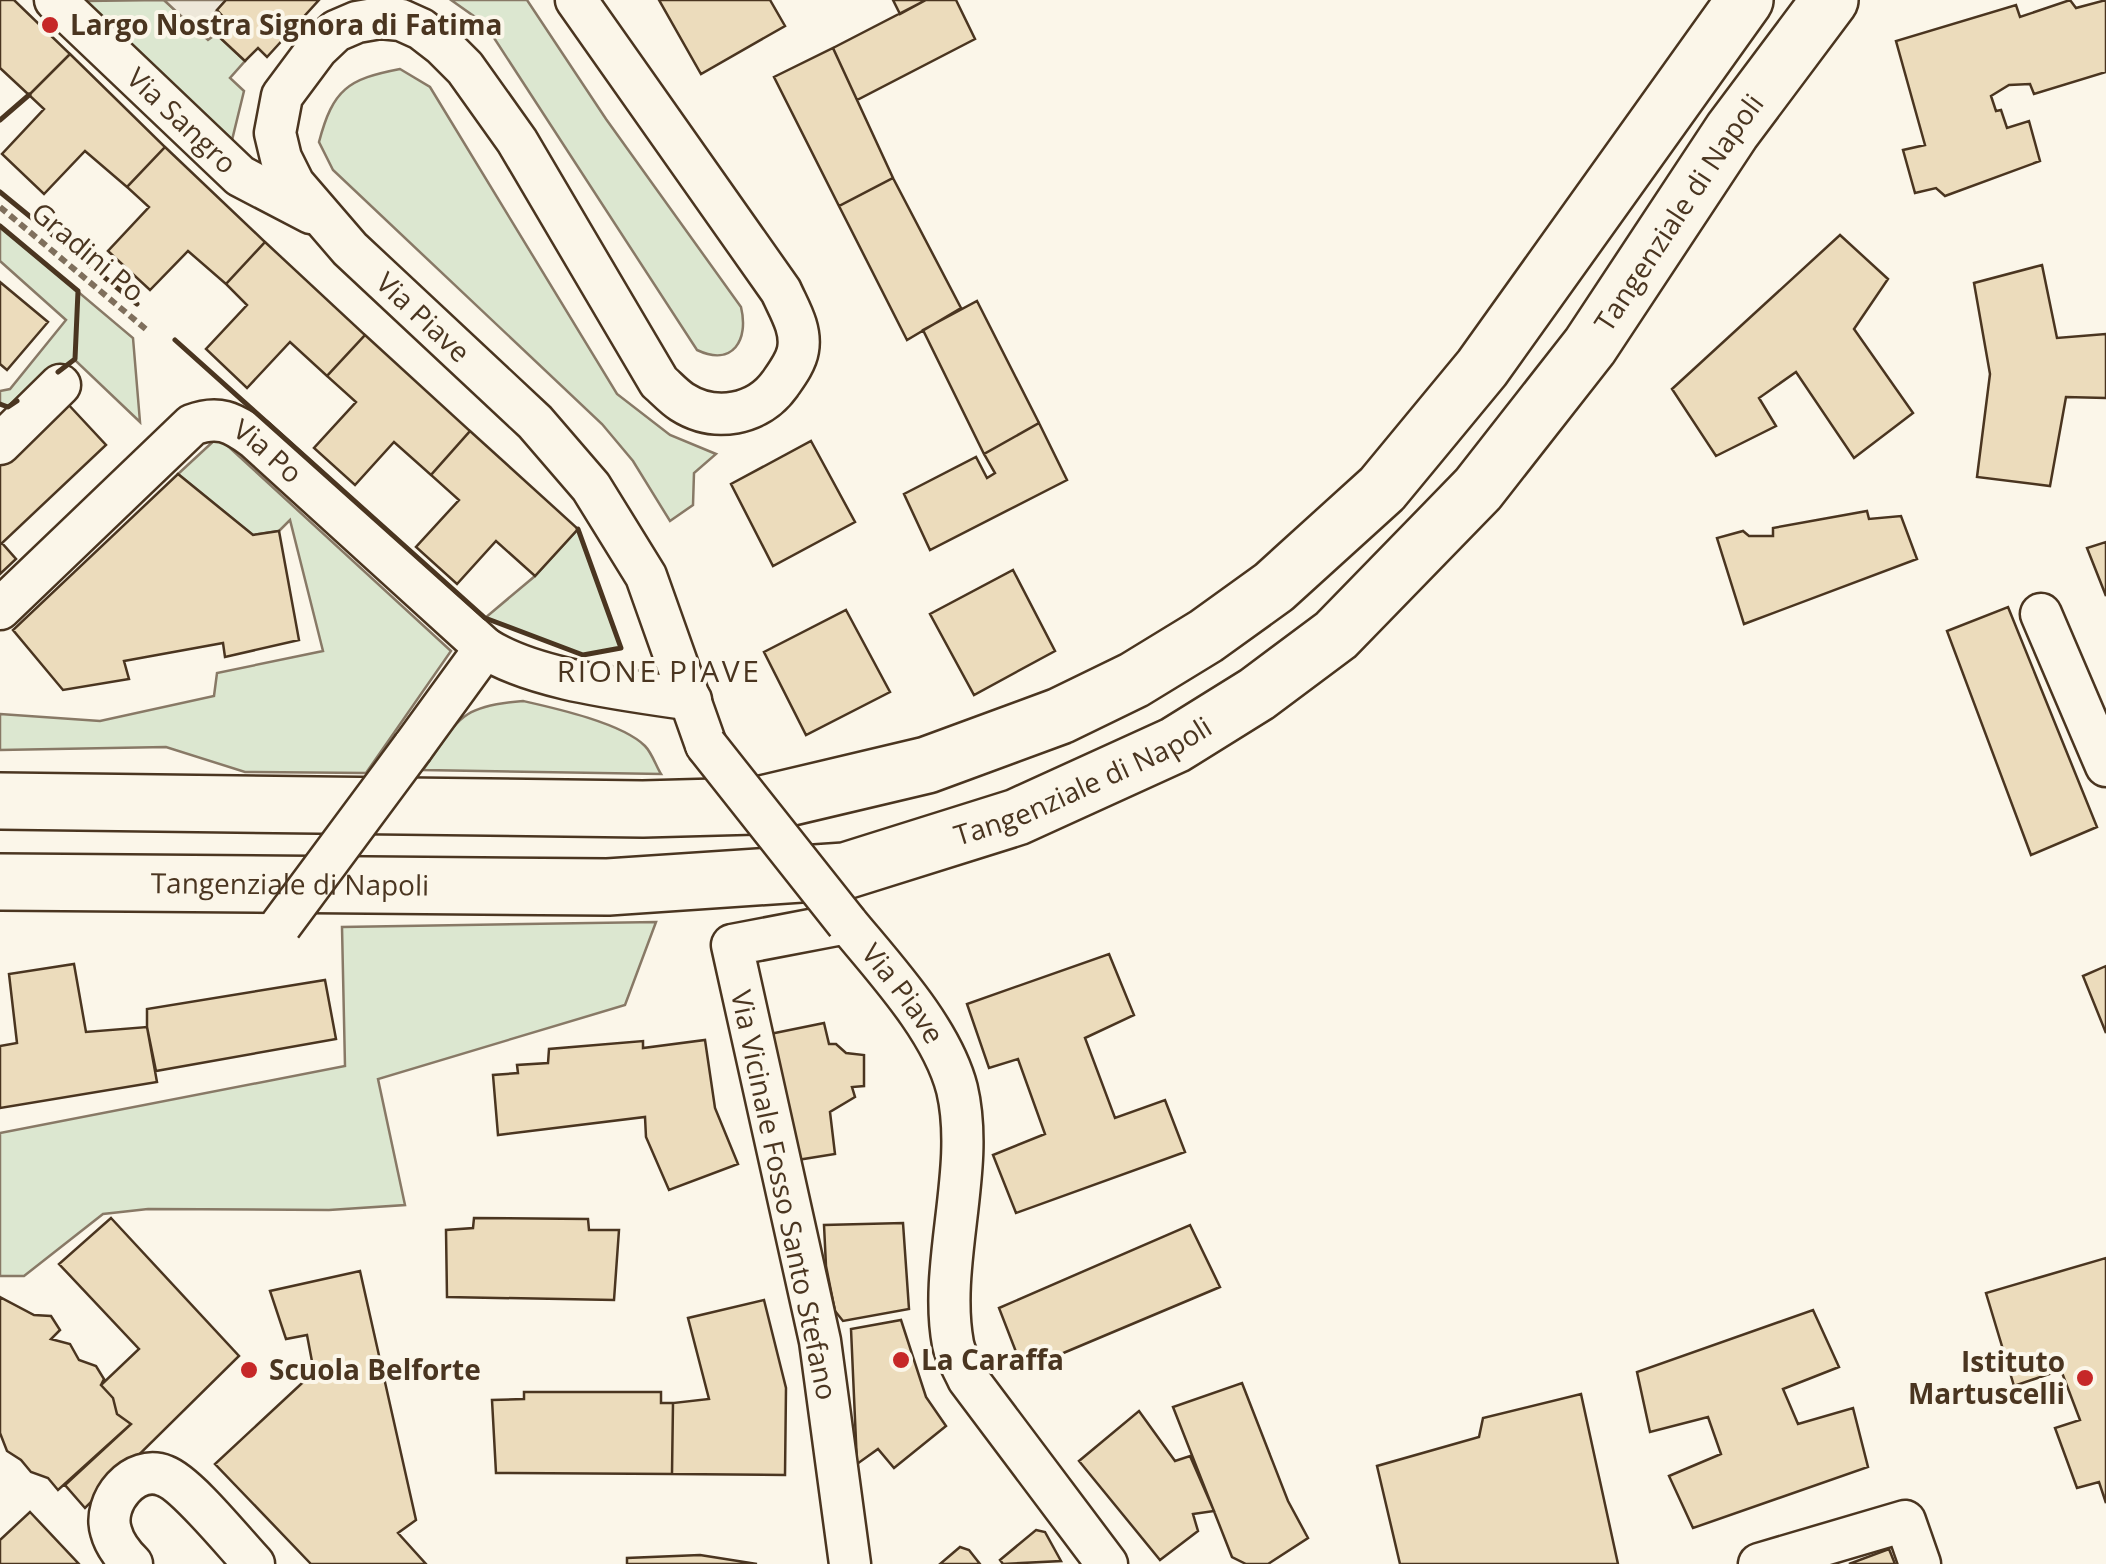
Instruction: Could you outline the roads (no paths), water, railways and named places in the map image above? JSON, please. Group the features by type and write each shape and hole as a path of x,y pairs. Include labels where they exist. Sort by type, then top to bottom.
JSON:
{"highway":[{"path":"0,801 643,809 754,806 928,765 1060,716 1134,680 1206,636 1274,587 1382,490 1482,368 1745,0"},
{"name":"Tangenziale di Napoli","path":"0,882 608,887 845,872 1017,818 1175,744 1258,694 1336,635 1478,489 1590,346 1732,131 1830,0"}],"street":[{"name":"Via Sangro","path":"54,0 240,176 325,220"},
{"name":"Via Piave","path":"576,0 781,291 796,323 799,348 791,368 768,400 733,414 711,412 684,404 659,382 517,142 465,68 432,38 401,20 357,22 336,32 316,49 282,96 275,134 282,158 294,184 350,249 534,422 591,487 646,576 706,745 847,922 939,1046 958,1093 960,1177 952,1275 953,1346 968,1379 1106,1564"},
{"path":"3,437 60,385"},
{"name":"Via Po","path":"0,609 192,425 209,419 232,422 485,648 505,661 690,700"},
{"path":"2041,614 2106,766"},
{"path":"281,925 485,648"},
{"name":"Via Vicinale Fosso Santo Stefano","path":"847,922 732,945 820,1342 850,1562"},
{"path":"132,1564 110,1530 111,1504 126,1483 148,1474 164,1475 179,1485 254,1564"},
{"path":"1759,1564 1905,1521 1920,1564"}],"place":[{"name":"Largo Nostra Signora di Fatima","path":"50,25"},
{"name":"La Caraffa","path":"901,1360"},
{"name":"Scuola Belforte","path":"249,1370"},
{"name":"Istituto Martuscelli","path":"2085,1378"}],"district":[{"name":"RIONE PIAVE","path":"659,672"}]}
